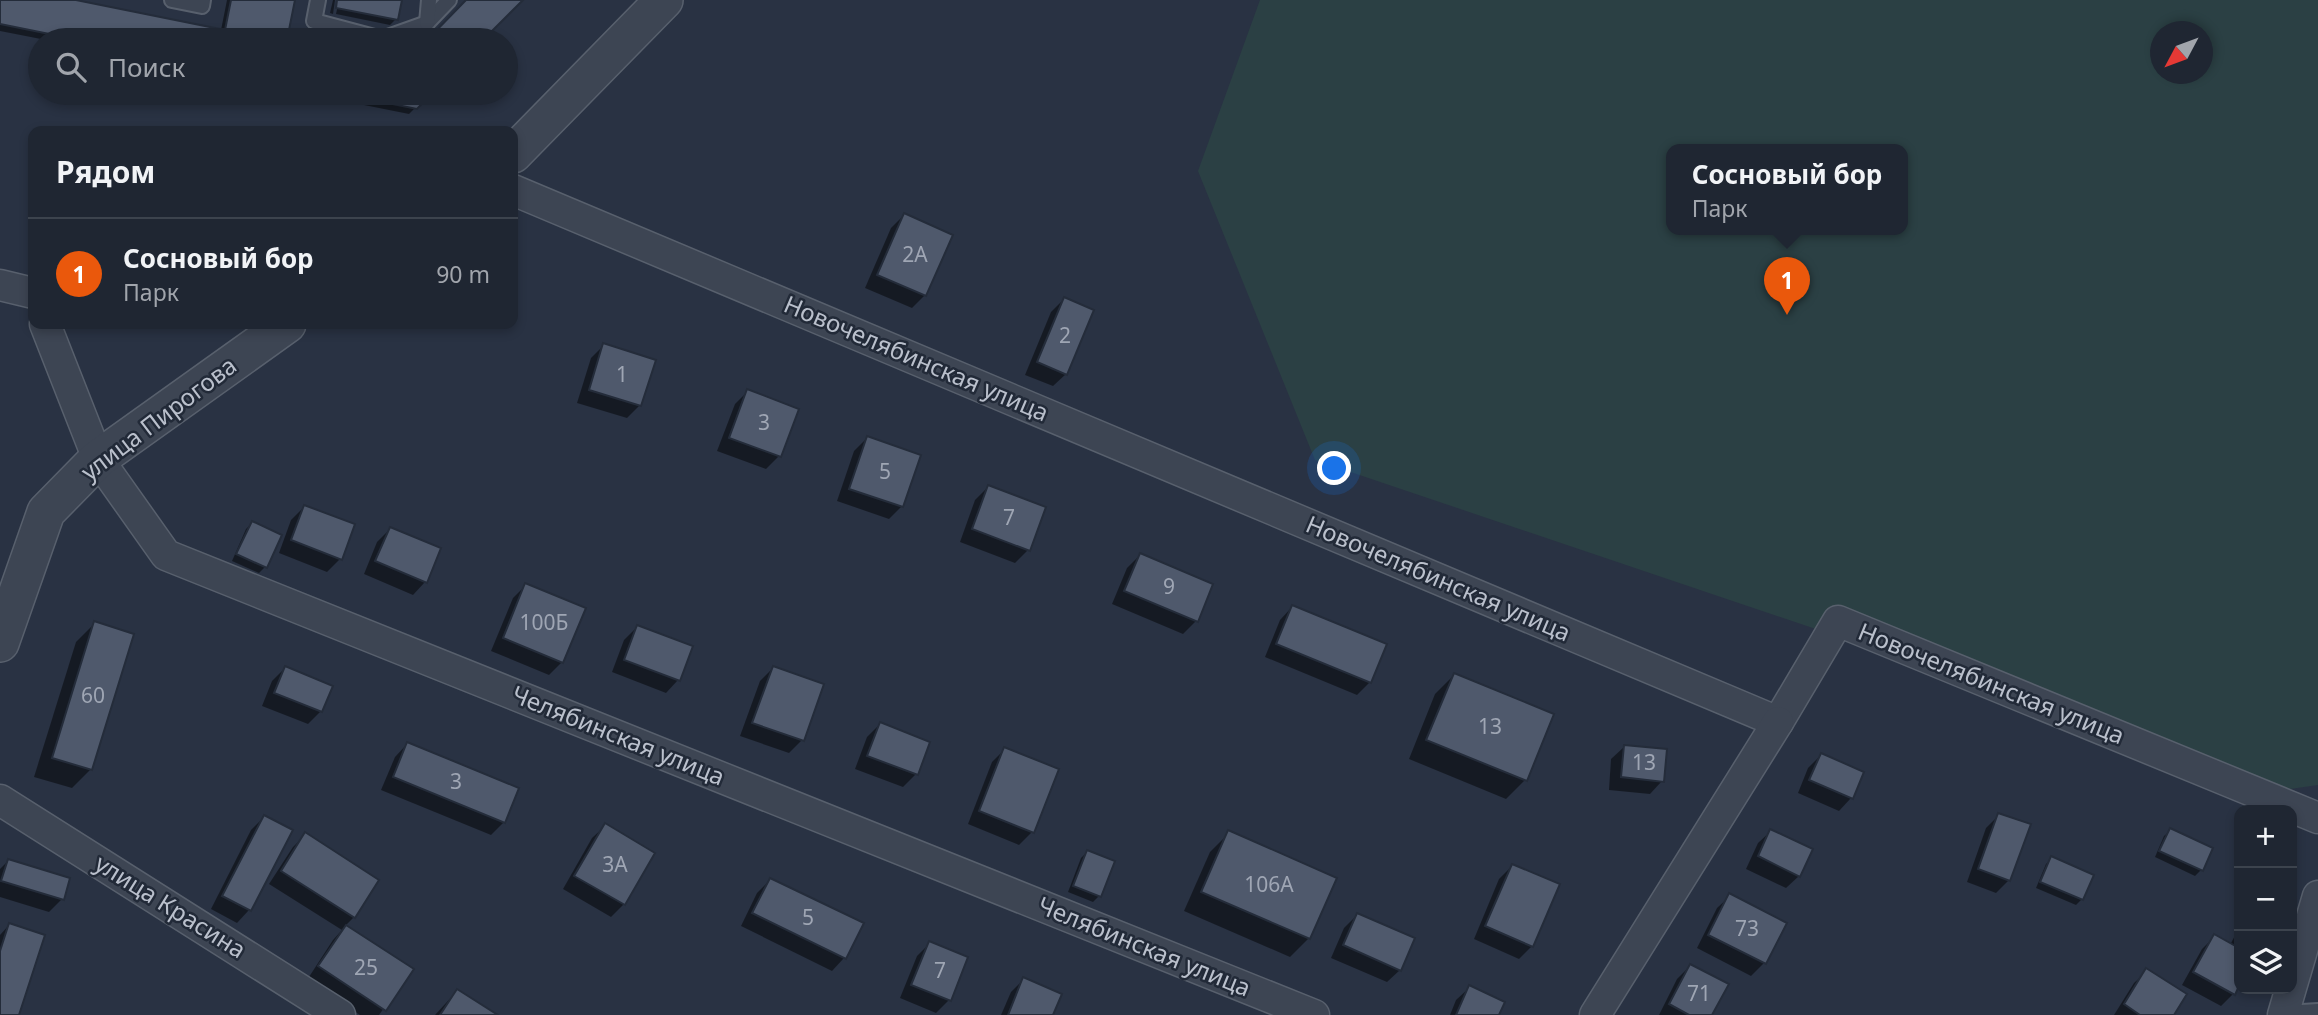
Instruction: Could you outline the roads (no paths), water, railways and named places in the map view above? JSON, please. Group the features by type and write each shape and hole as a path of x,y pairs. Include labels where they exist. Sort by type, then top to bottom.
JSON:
{"street":[{"path":"518,149 664,0"},
{"name":"Новочелябинская улица","path":"518,192 1778,722 1838,621 2318,818"},
{"path":"0,285 28,292"},
{"name":"Челябинская улица","path":"47,329 98,459 166,555 1314,1015"},
{"name":"улица Пирогова","path":"0,643 46,512 98,459 280,329"},
{"path":"1595,1015 1778,722"},
{"name":"улица Красина","path":"0,800 340,1015"},
{"path":"2284,1014 2318,896"}],"lane":[{"path":"172,0 202,6 203,0"},
{"path":"318,0 314,21 340,28"},
{"path":"427,23 429,0"},
{"path":"413,28 427,23 449,0"},
{"path":"2284,1014 2318,1011"}],"place":[{"name":"Сосновый бор","path":"1787,315"}]}
